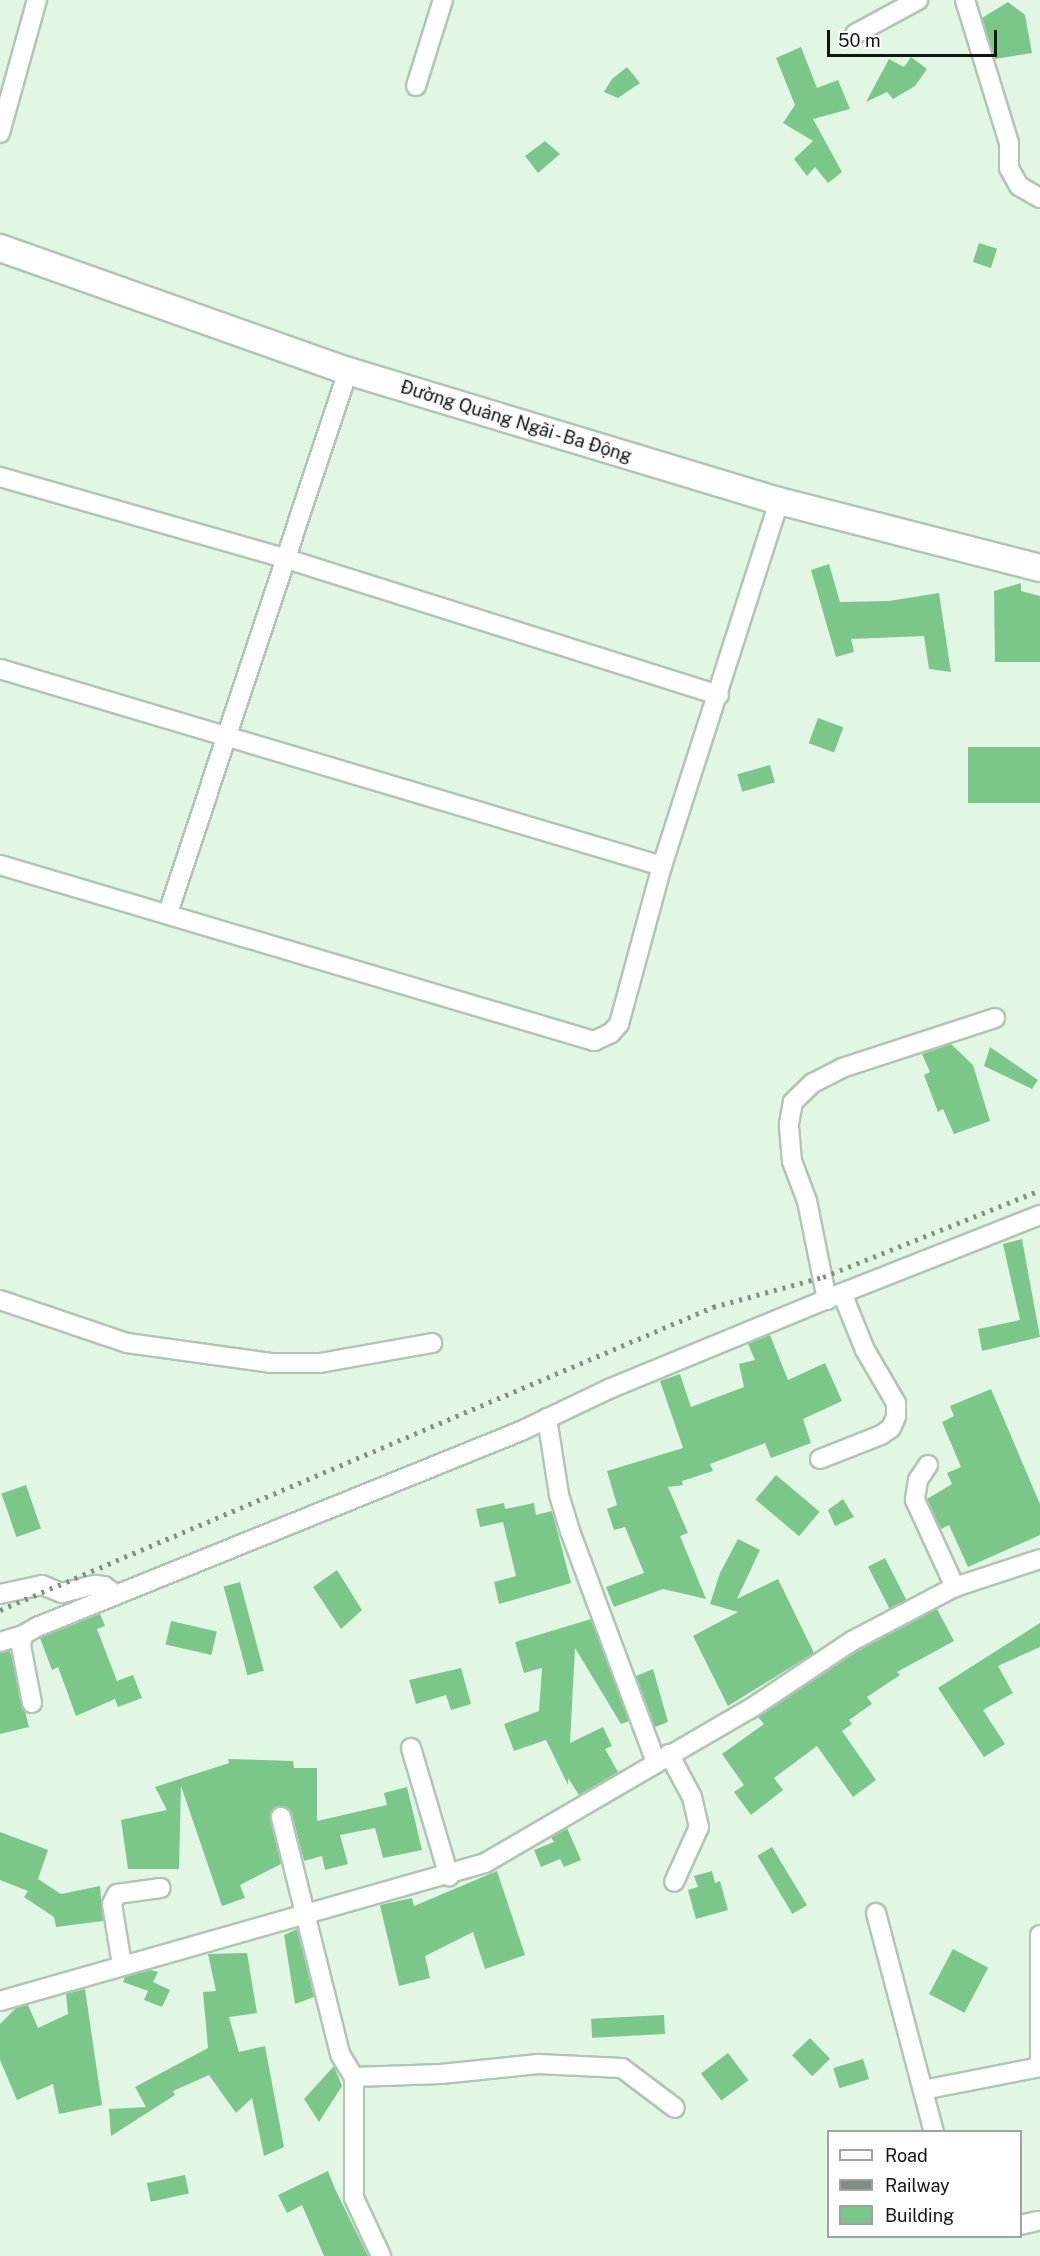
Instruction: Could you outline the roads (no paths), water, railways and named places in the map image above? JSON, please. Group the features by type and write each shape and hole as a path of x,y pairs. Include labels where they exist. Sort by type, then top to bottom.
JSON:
{"main road":[{"name":"Đường Quảng Ngãi - Ba Động","path":"0,248 348,371 779,501 1040,568"}],"street":[{"path":"0,133 37,0"},
{"path":"416,86 443,0"},
{"path":"855,34 918,0"},
{"path":"965,0 1009,143 1009,168 1020,186 1040,198"},
{"path":"168,914 284,558 348,371"},
{"path":"0,477 284,558 719,694"},
{"path":"0,865 594,1041 611,1033 619,1024 662,866 779,501"},
{"path":"0,669 662,866"},
{"path":"820,1459 880,1435 891,1428 896,1418 896,1403 835,1296 792,1161 789,1124 793,1102 813,1083 842,1068 995,1018"},
{"path":"0,1642 23,1635 547,1418 835,1296 1040,1215"},
{"path":"0,1300 127,1343 271,1364 320,1363 432,1343"},
{"path":"547,1418 559,1495 570,1531 662,1758 692,1797 699,1827 674,1882"},
{"path":"928,1465 918,1480 915,1500 955,1587"},
{"path":"0,2001 305,1914 449,1876 485,1863 662,1758 750,1709 852,1641 955,1587 1040,1558"},
{"path":"0,1594 42,1586 62,1593 95,1585 104,1586 116,1595"},
{"path":"23,1635 22,1665 32,1703"},
{"path":"411,1748 449,1876"},
{"path":"281,1817 340,2054 354,2077 354,2198 381,2256"},
{"path":"122,1965 112,1904 117,1894 161,1888"},
{"path":"876,1913 933,2130"},
{"path":"923,2090 1040,2067 1040,1935"},
{"path":"354,2077 441,2074 538,2064 622,2068 675,2108"},
{"path":"1022,2225 1039,2222"}],"railway":[{"path":"0,1610 713,1307 823,1277 1040,1190"}]}
